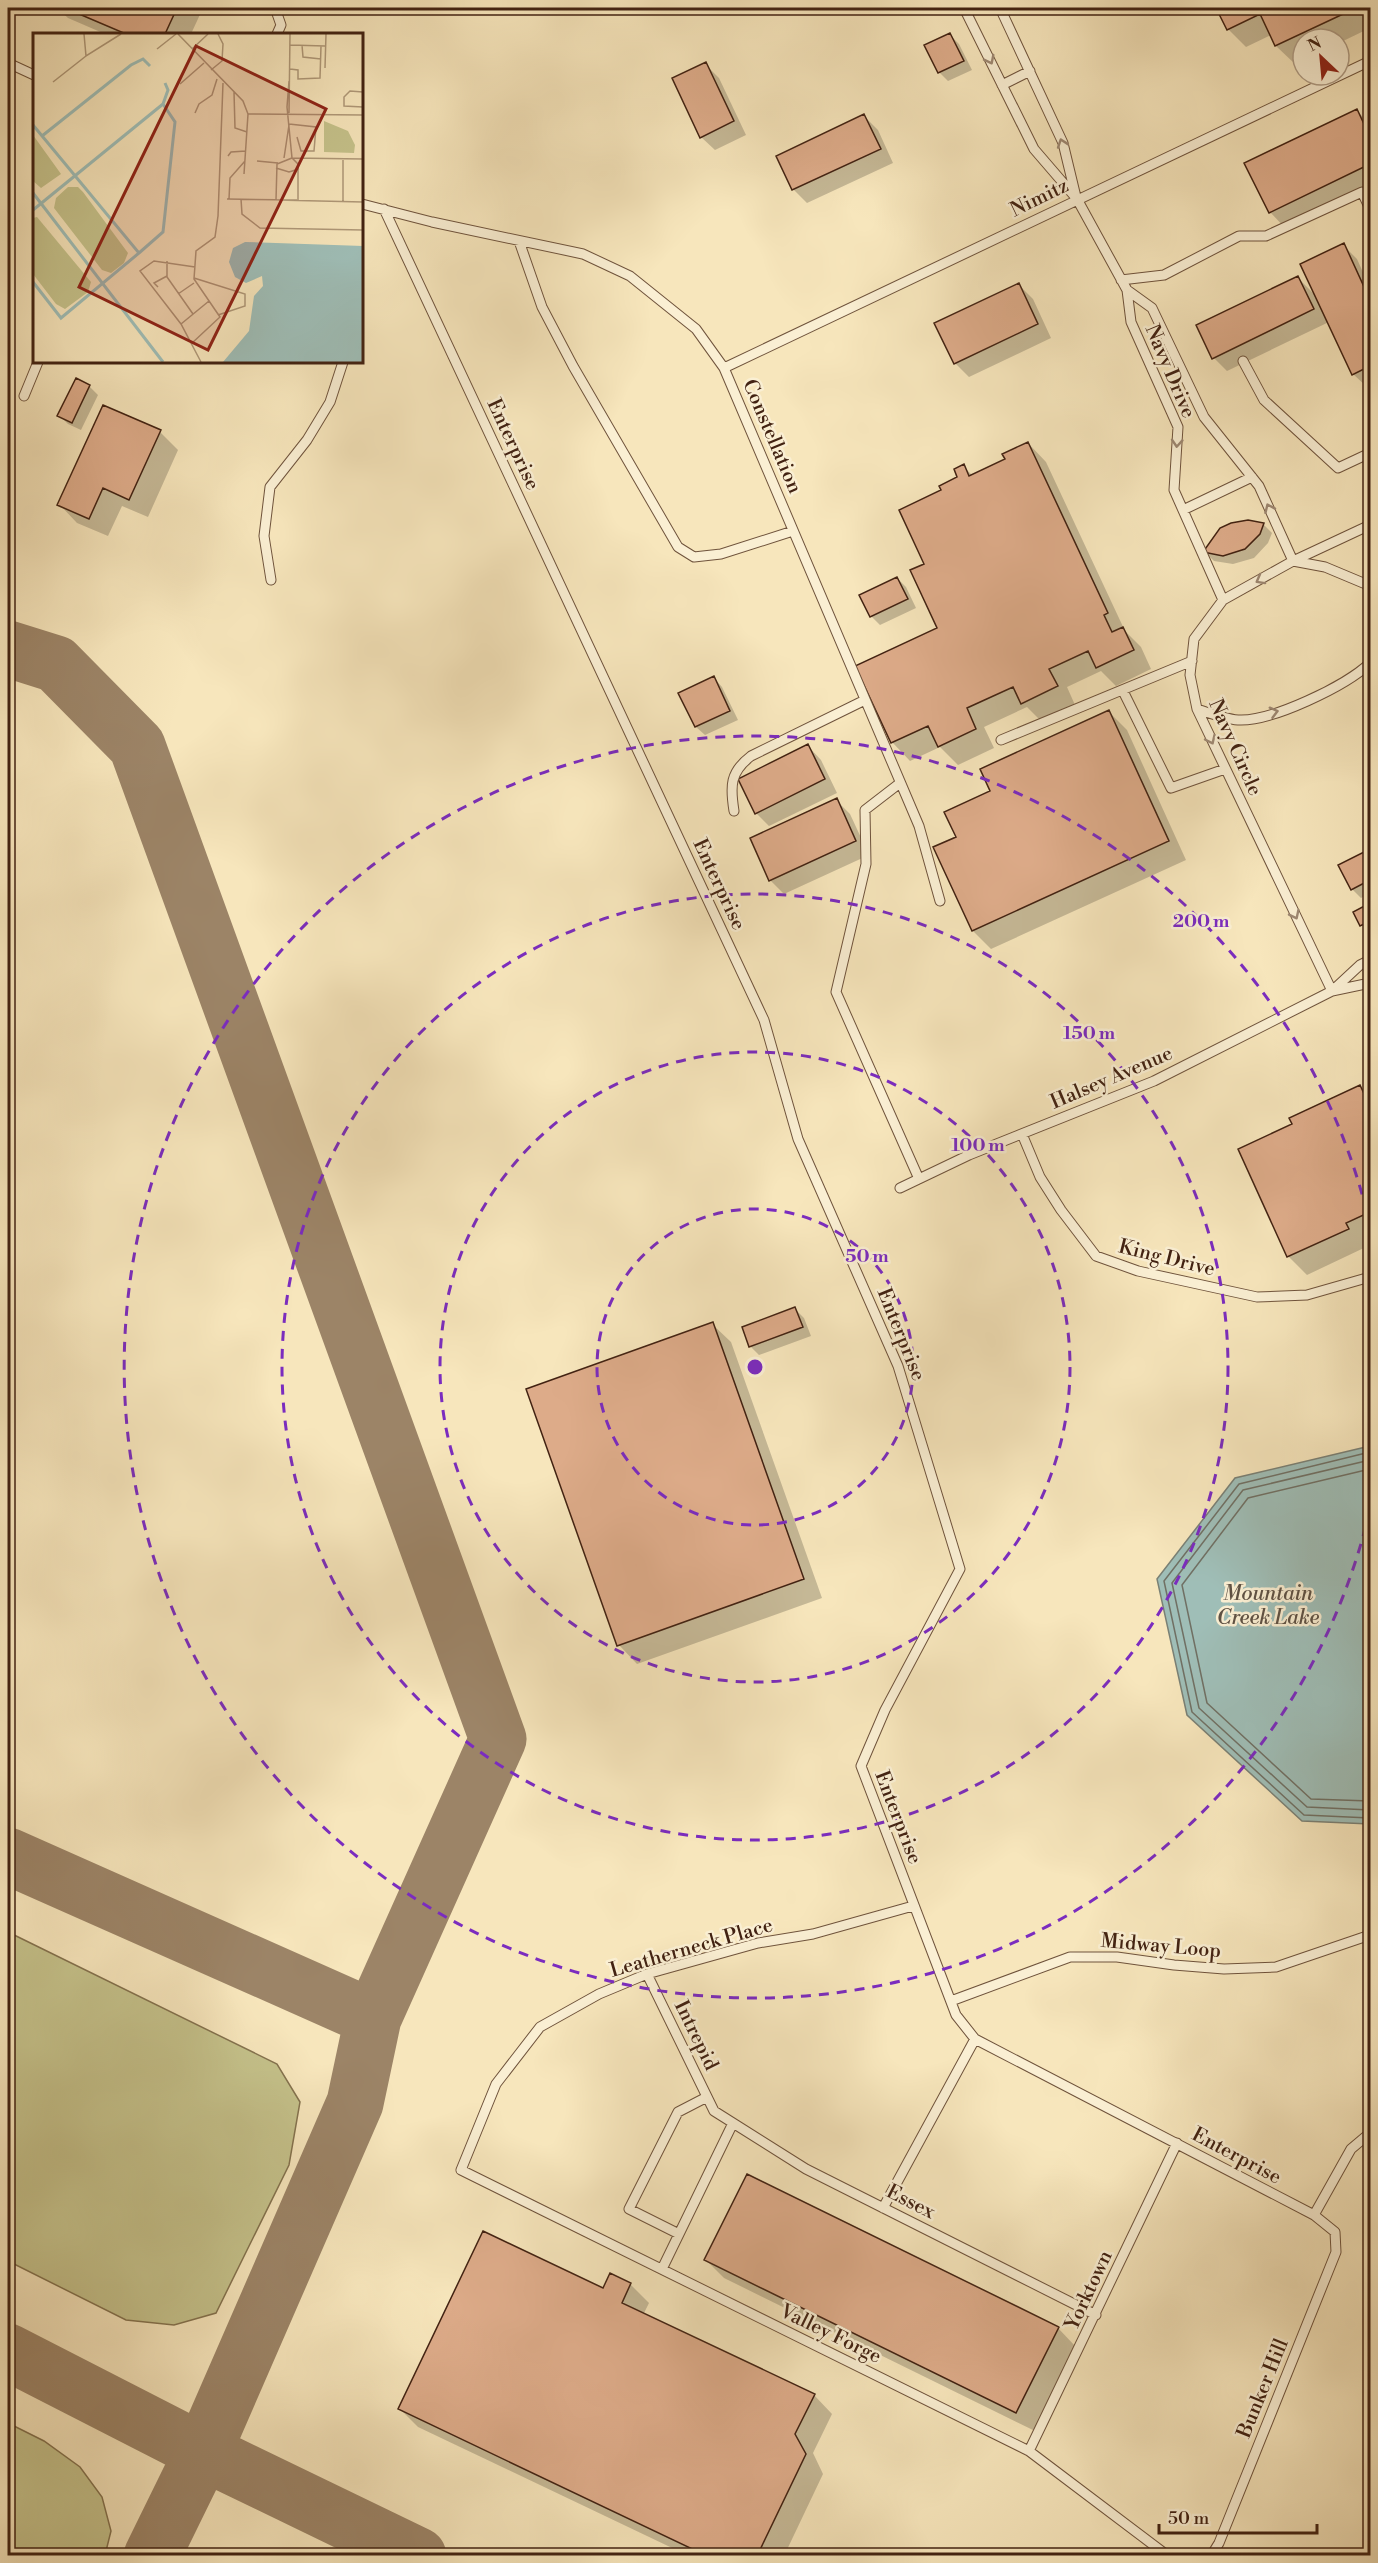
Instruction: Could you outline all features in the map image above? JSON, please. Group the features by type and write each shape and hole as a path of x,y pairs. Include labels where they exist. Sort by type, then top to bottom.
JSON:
{"lane":[{"path":"275,8 281,25 277,33"},
{"name":"Navy Drive","path":"964,8 1034,149 1077,199 1127,290 1152,308 1204,417 1259,486 1293,561"},
{"name":"Navy Drive","path":"1000,8 1063,143 1077,199"},
{"name":"Nimitz","path":"724,368 1371,61"},
{"path":"8,63 33,75"},
{"path":"1002,85 1030,71"},
{"path":"1121,280 1164,275 1239,236 1266,236 1362,192 1371,209"},
{"name":"Constellation","path":"363,204 583,255 630,276 696,329 724,368 919,826 940,901"},
{"name":"Enterprise","path":"384,210 764,1020 798,1139 898,1366 960,1569 885,1710 861,1766 956,2015 975,2039 1314,2215 1335,2232"},
{"path":"519,241 542,307 552,327 678,548 693,557 721,554 793,531"},
{"name":"Navy Drive","path":"1127,290 1131,322 1178,427 1174,490 1223,600"},
{"path":"1243,362 1264,400 1338,468 1371,453"},
{"path":"24,396 38,363"},
{"path":"272,580 264,536 270,486 307,440 330,402 343,363"},
{"path":"1183,510 1252,477"},
{"name":"Navy Circle","path":"1332,990 1197,709 1191,675 1192,661 1194,639 1223,600 1293,561 1371,525"},
{"path":"1293,561 1325,567 1368,585 1371,589"},
{"path":"1001,740 1192,661"},
{"path":"1197,709 1238,720 1278,712 1324,693 1362,672 1371,663"},
{"path":"1123,691 1171,788 1225,769"},
{"path":"734,811 730,789 737,766 751,756 865,700"},
{"path":"900,783 865,810 866,864 836,992 919,1179"},
{"name":"Halsey Avenue","path":"900,1188 1022,1134 1154,1081 1332,990 1360,965 1371,960"},
{"name":"Halsey Avenue","path":"1332,990 1371,983"},
{"name":"King Drive","path":"1022,1134 1040,1177 1061,1210 1096,1256 1138,1271 1257,1297 1307,1295 1371,1278"},
{"name":"Leatherneck Place","path":"461,2170 496,2084 540,2027 599,1994 647,1974 758,1943 813,1934 913,1906"},
{"name":"Midway Loop","path":"951,2001 1070,1957 1117,1957 1224,1969 1276,1967 1371,1935"},
{"name":"Intrepid","path":"647,1974 714,2111"},
{"path":"883,2208 975,2039"},
{"path":"679,2234 629,2209 678,2112 707,2097"},
{"name":"Essex","path":"714,2111 806,2169 1096,2315"},
{"path":"662,2269 733,2123"},
{"path":"1314,2215 1351,2149 1371,2133"},
{"name":"Yorktown","path":"1029,2451 1177,2143"},
{"name":"Valley Forge","path":"461,2170 1029,2451 1168,2556"},
{"name":"Bunker Hill","path":"1211,2556 1219,2543 1336,2252 1335,2232"}],"shaded area":[{"path":"8,1932 277,2064 300,2102 289,2165 216,2313 174,2325 126,2320 8,2261"},
{"path":"8,2423 44,2441 80,2467 102,2497 111,2531 105,2555 8,2555"}],"water":[{"name":"Mountain Creek Lake","path":"1370,1446 1370,1824 1302,1821 1187,1715 1157,1579 1235,1478"}],"building":[{"path":"65,8 177,8 165,33 124,33"},
{"path":"1216,8 1356,8 1316,27 1291,27 1291,38 1275,46 1260,14 1227,30"},
{"path":"950,33 964,61 938,73 924,45"},
{"path":"706,62 734,121 700,138 672,78"},
{"path":"1357,109 1370,137 1370,164 1269,213 1244,163"},
{"path":"864,114 881,149 792,190 776,156"},
{"path":"1344,243 1370,300 1370,366 1352,375 1300,264"},
{"path":"1298,276 1314,309 1212,359 1196,325"},
{"path":"1019,283 1038,324 954,364 934,323"},
{"path":"76,378 90,385 72,423 57,416"},
{"path":"103,405 161,430 129,500 103,488 89,519 57,505"},
{"path":"1028,442 1108,613 1104,615 1112,632 1123,627 1134,650 1096,668 1088,651 1049,669 1058,686 1021,704 1013,687 967,708 976,729 938,747 928,726 891,743 855,666 937,628 910,570 924,564 899,510 941,490 939,486 957,477 954,469 964,464 969,476 1005,459 1002,454"},
{"path":"1248,520 1264,523 1260,534 1245,549 1223,556 1203,552 1220,528"},
{"path":"897,577 908,599 870,617 859,595"},
{"path":"714,676 730,711 695,727 678,693"},
{"path":"1109,710 1169,841 972,931 933,847 956,837 944,812 990,791 980,769"},
{"path":"808,744 825,779 755,814 738,779"},
{"path":"837,798 856,841 769,881 750,838"},
{"path":"1370,849 1370,880 1351,890 1338,865"},
{"path":"1370,903 1370,921 1360,926 1353,912"},
{"path":"1360,1085 1366,1098 1370,1096 1370,1212 1346,1223 1349,1229 1287,1257 1238,1149 1292,1124 1289,1118"},
{"path":"795,1307 803,1327 749,1347 742,1327"},
{"path":"713,1322 804,1579 617,1646 526,1389"},
{"path":"747,2174 1059,2327 1016,2413 704,2260"},
{"path":"483,2231 603,2288 610,2273 631,2283 622,2303 815,2394 795,2434 806,2454 757,2556 707,2556 398,2409"}],"taxiway":[{"path":"8,649 56,664 137,746 498,1739 373,2018"},
{"path":"8,1856 373,2018 355,2103 203,2452 152,2556"},
{"path":"8,2352 203,2452 418,2556"}]}
